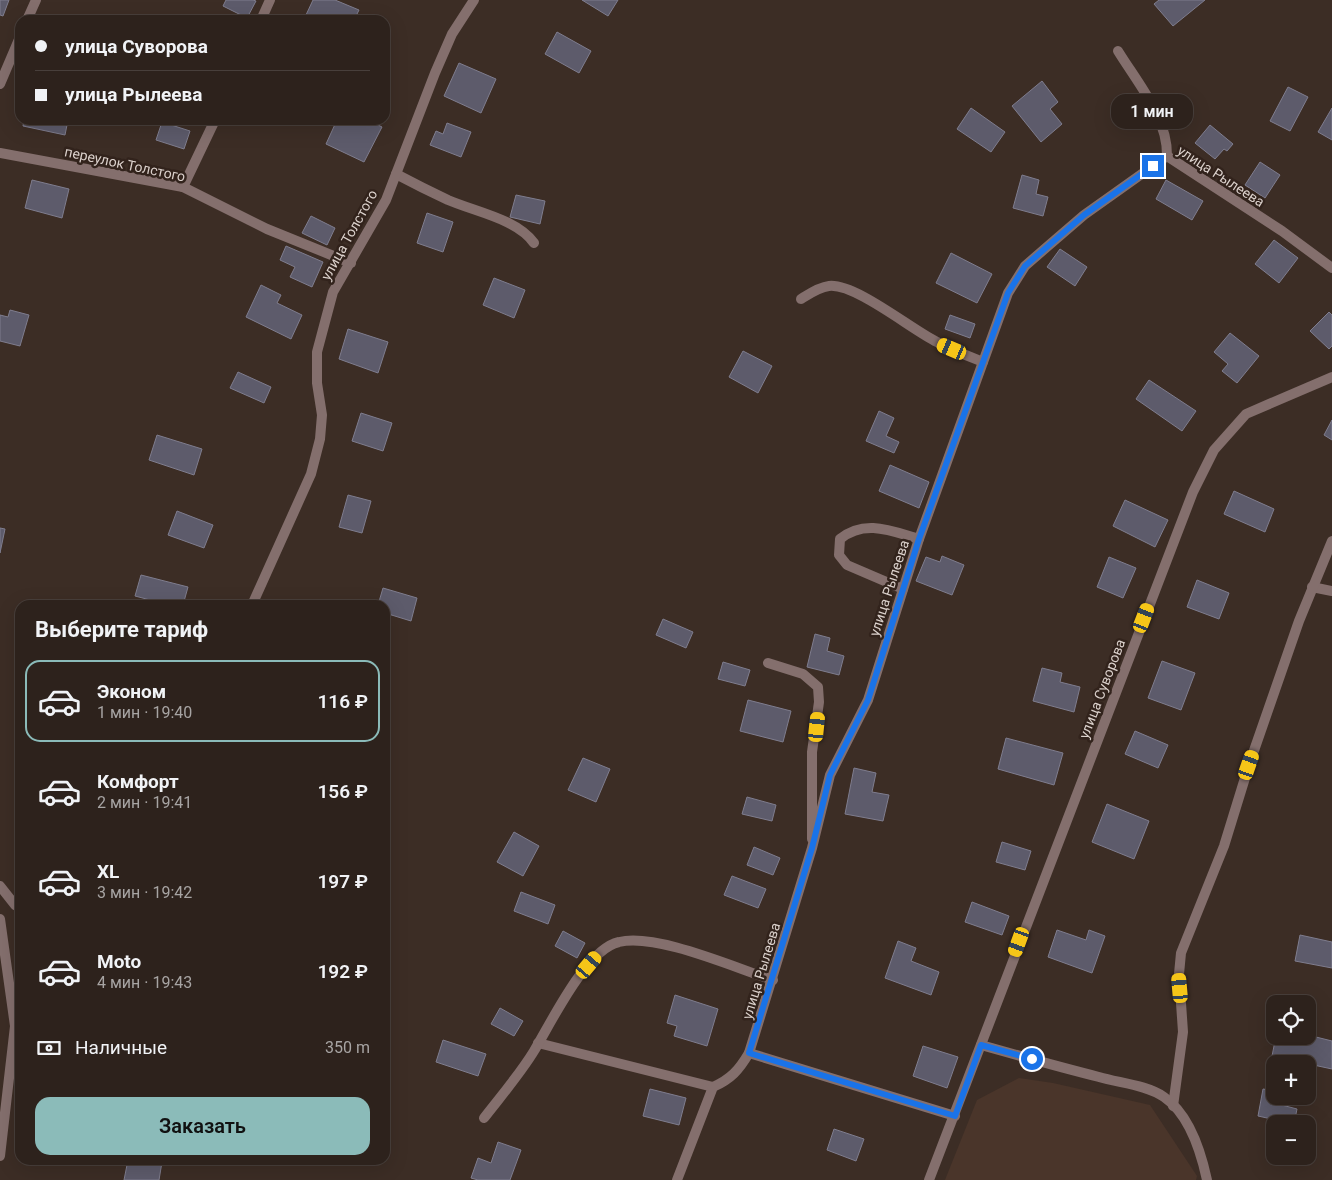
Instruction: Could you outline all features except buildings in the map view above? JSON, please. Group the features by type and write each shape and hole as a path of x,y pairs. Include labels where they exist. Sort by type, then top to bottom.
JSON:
{"street":[{"path":"29,15 36,0"},
{"path":"263,15 270,0"},
{"name":"улица Толстого","path":"254,600 310,474 320,439 322,415 317,383 317,352 333,292 386,200 438,65 452,34 474,0"},
{"path":"0,84 15,48"},
{"path":"1118,52 1161,125 1168,146 1167,156"},
{"path":"183,187 213,125"},
{"name":"переулок Толстого","path":"0,153 183,187 267,229 351,263"},
{"name":"улица Рылеева","path":"713,1087 728,1081 739,1071 749,1053 812,848 830,775 868,700 919,539 983,362 1008,293 1025,266 1084,215 1167,156 1282,231 1332,268"},
{"path":"396,174 448,200 513,224 527,233 534,243"},
{"path":"801,299 811,292 829,286 841,288 864,298 937,342 983,362"},
{"name":"улица Суворова","path":"929,1180 1186,510 1214,450 1246,414 1332,377"},
{"path":"903,589 847,565 839,555 840,540 851,530 864,527 882,529 919,539"},
{"path":"1173,1106 1183,1032 1179,974 1181,953 1224,846 1249,765 1312,587 1332,541"},
{"path":"1312,587 1332,591"},
{"path":"768,663 803,674 818,687 819,702 812,752 812,848"},
{"path":"0,886 15,902"},
{"path":"0,919 15,1006"},
{"path":"484,1118 538,1043 580,976 598,954 618,942 640,940 669,946 773,980"},
{"path":"538,1043 713,1087 676,1180"},
{"path":"0,1156 15,1045"},
{"path":"981,1045 1138,1087 1164,1097 1181,1114 1202,1156 1207,1180"},
{"path":"749,1053 955,1116"}],"shaded area":[{"path":"1019,1078 1053,1083 1150,1105 1197,1176 1196,1180 945,1180 977,1100"}],"route":[{"path":"1032,1059 981,1045 955,1116 749,1053 812,848 830,775 868,700 919,539 1008,293 1025,266 1084,215 1153,166"}]}
